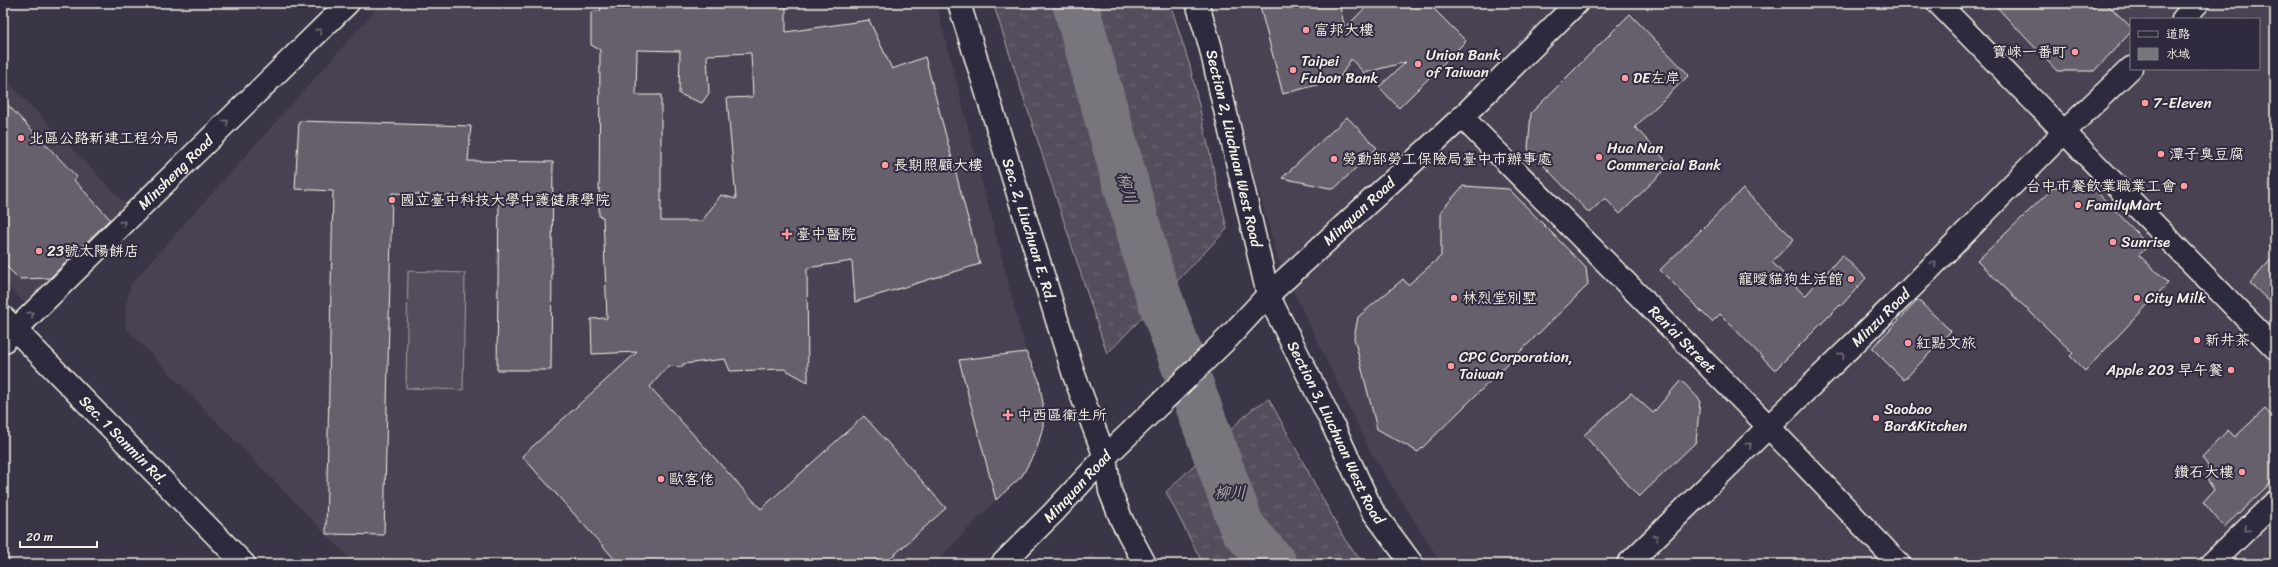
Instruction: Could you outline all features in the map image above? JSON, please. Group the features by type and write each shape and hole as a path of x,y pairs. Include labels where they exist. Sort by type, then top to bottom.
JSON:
{"street":[{"name":"Minsheng Road","path":"7,329 348,3"},
{"name":"Sec. 2, Liuchuan E. Rd.","path":"959,3 1074,375 1105,456 1110,491 1122,521 1145,564"},
{"name":"Section 2, Liuchuan West Road","path":"1197,3 1210,45 1268,295"},
{"name":"Minquan Road","path":"1002,564 1053,513 1105,456 1154,411 1229,337 1268,295 1462,117 1577,3"},
{"path":"1938,3 2065,131 2275,348"},
{"path":"2183,18 2198,3"},
{"name":"Minzu Road","path":"1628,564 1911,288 2065,131 2130,69"},
{"name":"Ren’ai Street","path":"1462,117 1768,426 1899,564"},
{"name":"Section 3, Liuchuan West Road","path":"1268,295 1331,421 1372,510 1412,564"},
{"name":"Sec. 1 Sanmin Rd.","path":"7,329 244,564"},
{"path":"2211,564 2275,502"}],"shaded area":[{"name":"臺中醫院","path":"382,3 936,3 1026,352 959,360 996,500 934,564 355,564 125,327 126,305 131,284"},
{"path":"1204,3 2275,3 2275,564 1442,564 1371,453 1279,261"},
{"path":"3,77 136,215 27,305 3,281"},
{"path":"1092,553 1100,564 1081,564"}],"green space":[{"path":"993,3 1170,3 1190,66 1227,229 1107,354"},
{"path":"408,271 465,273 463,390 406,388"},
{"path":"1269,399 1345,540 1364,564 1203,564 1166,492 1252,409"}],"water":[{"name":"柳川","path":"1236,442 1238,468 1268,533 1291,564 1251,564 1241,550 1206,479"}],"building":[{"path":"602,3 786,3 786,32 869,20 892,69 925,57 980,264 855,302 852,261 807,268 808,382 784,369 730,371 725,359 683,364 683,367 668,366 650,387 761,509 864,416 946,508 884,564 619,564 522,456 637,352 592,354 591,319 607,318 603,217 599,216 600,50 591,45 591,12 600,11","holes":["637,50 680,51 679,94 702,103 709,93 707,55 751,53 753,97 727,98 736,199 721,195 702,221 661,221 661,95 636,95"]},
{"path":"1259,3 1339,3 1345,28 1370,3 1428,3 1466,41 1399,108 1379,87 1406,62 1364,73 1351,59 1339,79 1283,94"},
{"name":"寶崍一番町","path":"1993,3 2106,3 2130,26 2130,33 2094,71 2057,71"},
{"path":"1630,14 1689,75 1635,127 1670,165 1620,214 1605,198 1589,213 1528,149 1531,113"},
{"path":"3,100 77,177 74,180 110,219 50,278 19,279 3,263"},
{"name":"勞動部勞工保險局臺中市辦事處","path":"1347,117 1377,148 1334,189 1282,178"},
{"path":"299,121 471,126 468,161 553,162 551,370 497,370 499,198 392,193 384,535 326,534 333,191 295,189"},
{"path":"1463,186 1509,189 1586,268 1588,285 1418,452 1377,429 1354,338 1358,317 1403,279 1408,285 1441,256 1441,211"},
{"path":"2054,187 2093,188 2149,245 2139,255 2168,283 2085,371 2070,356 2073,353 1977,261"},
{"path":"1743,189 1794,239 1772,262 1805,296 1842,255 1866,278 1841,306 1840,305 1775,370 1720,314 1712,322 1660,270"},
{"path":"2275,255 2275,307 2250,283"},
{"path":"1918,300 1951,331 1904,380 1872,348"},
{"name":"中西區衛生所","path":"1026,352 1039,380 1043,404 1043,427 1037,448 1022,476 996,500 959,360"},
{"path":"1681,380 1700,400 1696,442 1639,497 1584,435 1631,393 1653,413"},
{"name":"鑽石大樓","path":"2265,409 2275,420 2275,479 2224,527 2203,502 2214,490 2208,481 2208,466 2202,457 2228,430 2235,437"}],"waterway":[{"name":"柳川","path":"1075,3 1152,277 1242,527 1274,564"}],"place":[{"name":"富邦大樓","path":"1306,30"},
{"name":"寶崍一番町","path":"2075,52"},
{"name":"Union Bank of Taiwan","path":"1418,64"},
{"name":"Taipei Fubon Bank","path":"1293,70"},
{"name":"DE左岸","path":"1625,78"},
{"name":"7-Eleven","path":"2145,103"},
{"name":"北區公路新建工程分局","path":"21,138"},
{"name":"潭子臭豆腐","path":"2161,154"},
{"name":"Hua Nan Commercial Bank","path":"1599,157"},
{"name":"勞動部勞工保險局臺中市辦事處","path":"1334,159"},
{"name":"長期照顧大樓","path":"885,165"},
{"name":"台中市餐飲業職業工會","path":"2184,186"},
{"name":"國立臺中科技大學中護健康學院","path":"392,200"},
{"name":"FamilyMart","path":"2078,205"},
{"name":"臺中醫院","path":"787,234"},
{"name":"Sunrise","path":"2113,242"},
{"name":"23號太陽餅店","path":"39,251"},
{"name":"寵曖貓狗生活館","path":"1851,279"},
{"name":"林烈堂別墅","path":"1454,298"},
{"name":"City Milk","path":"2137,298"},
{"name":"新井茶","path":"2197,340"},
{"name":"紅點文旅","path":"1908,343"},
{"name":"CPC Corporation, Taiwan","path":"1451,366"},
{"name":"Apple 203 早午餐","path":"2231,370"},
{"name":"中西區衛生所","path":"1008,415"},
{"name":"Saobao Bar&Kitchen","path":"1876,418"},
{"name":"鑽石大樓","path":"2242,472"},
{"name":"歐客佬","path":"661,479"}]}
